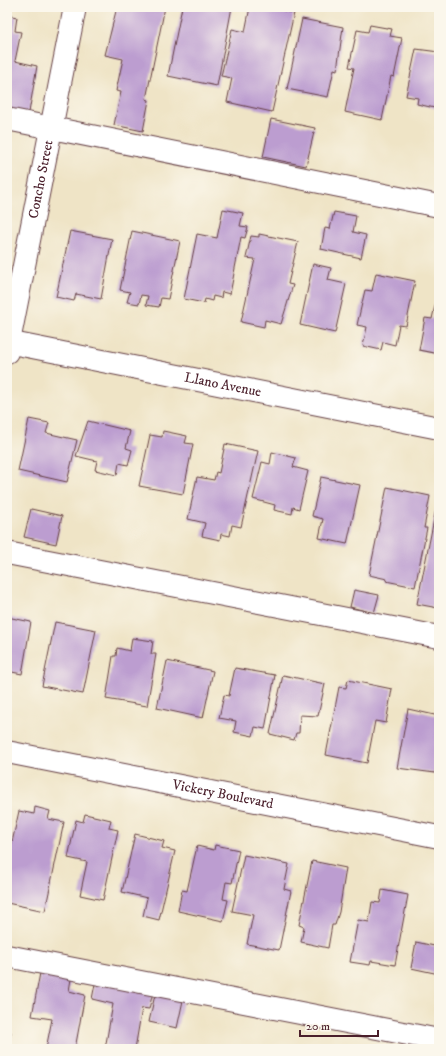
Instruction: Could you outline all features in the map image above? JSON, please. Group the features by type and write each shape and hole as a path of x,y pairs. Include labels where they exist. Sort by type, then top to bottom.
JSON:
{"street":[{"name":"Concho Street","path":"8,346 75,7"},
{"path":"7,119 439,206"},
{"name":"Llano Avenue","path":"8,346 439,428"},
{"path":"7,553 439,637"},
{"name":"Vickery Boulevard","path":"7,752 439,837"},
{"path":"7,956 439,1040"}],"building":[{"path":"117,7 165,7 146,99 149,100 143,131 114,125 121,92 116,91 123,59 105,55"},
{"path":"182,7 232,7 217,86 168,76"},
{"path":"250,7 266,7 294,13 272,112 227,102 232,78 221,76 232,29 245,32"},
{"path":"7,15 17,17 15,31 21,32 15,61 37,66 28,118 7,114"},
{"path":"302,19 343,27 337,70 334,69 328,97 287,89"},
{"path":"370,25 392,29 390,36 402,38 394,77 391,76 382,120 345,112 354,68 349,67 357,30 368,32"},
{"path":"416,49 439,52 439,109 417,104 418,98 406,96"},
{"path":"271,119 315,128 306,166 263,157"},
{"path":"223,209 243,213 240,226 248,227 245,238 241,237 230,294 222,292 221,298 213,296 212,301 205,299 204,303 184,299 197,234 217,238"},
{"path":"334,212 356,216 353,232 366,235 361,258 321,249 325,228 330,229"},
{"path":"70,231 112,239 101,299 76,294 74,301 56,297"},
{"path":"132,231 180,241 168,299 161,298 159,307 146,305 148,296 141,295 139,304 127,302 130,292 120,290"},
{"path":"259,234 298,242 288,284 293,285 281,324 265,320 264,327 241,322 255,259 246,258 251,236 259,237"},
{"path":"313,264 331,268 328,280 346,284 335,333 300,325"},
{"path":"376,273 415,281 406,326 399,325 395,345 383,342 381,350 363,346 367,327 357,325 365,290 372,291"},
{"path":"439,288 439,354 419,350 425,318 432,319"},
{"path":"29,419 49,423 46,433 77,440 67,482 18,471"},
{"path":"88,421 130,431 126,448 132,450 128,465 119,463 117,475 95,470 97,461 76,456"},
{"path":"163,431 187,436 185,443 193,444 183,494 139,486 150,435 162,437"},
{"path":"225,444 258,451 241,527 232,525 230,536 221,534 220,540 202,536 205,523 188,519 197,477 214,480 216,472 219,473"},
{"path":"272,452 296,458 293,467 308,471 299,509 293,507 292,514 274,510 275,505 253,499 262,462 270,464"},
{"path":"321,477 360,485 347,544 319,538 323,519 312,516"},
{"path":"387,487 430,496 424,528 427,528 415,587 386,581 387,579 369,575"},
{"path":"439,499 438,608 417,604"},
{"path":"31,509 62,516 56,544 24,537"},
{"path":"354,590 379,595 374,613 350,607"},
{"path":"7,617 31,622 22,674 7,671"},
{"path":"55,622 96,630 83,694 42,686"},
{"path":"132,638 153,641 151,654 156,654 147,706 106,699 113,656 116,656 117,648 130,651"},
{"path":"167,661 213,671 203,718 157,708"},
{"path":"235,668 275,675 265,729 255,727 253,736 234,732 236,721 219,718 224,695 229,696"},
{"path":"283,675 325,684 318,716 300,715 299,733 296,733 294,740 270,734"},
{"path":"348,680 392,689 386,723 375,721 367,763 326,755 339,687 346,688"},
{"path":"408,709 439,716 439,754 435,773 397,768"},
{"path":"35,807 50,811 48,819 64,822 45,911 7,903 7,865 19,811 34,814"},
{"path":"85,814 111,820 109,828 118,830 103,900 80,895 87,862 68,858 76,820 83,822"},
{"path":"135,834 164,841 162,848 175,851 159,920 143,916 147,898 122,892"},
{"path":"215,845 239,850 232,883 226,882 223,899 228,900 223,921 178,911 182,890 187,891 197,846 214,850"},
{"path":"244,855 289,864 284,889 291,891 279,950 247,944 253,915 232,911"},
{"path":"312,861 346,868 339,912 335,925 332,925 328,948 301,942 304,927 299,925"},
{"path":"382,890 408,895 395,965 371,961 370,965 350,962 358,920 369,922 372,902 380,903"},
{"path":"416,942 439,947 439,974 411,968"},
{"path":"40,973 71,979 69,991 85,995 75,1049 46,1049 52,1019 32,1016"},
{"path":"97,974 153,992 149,1009 142,1008 135,1049 105,1049 113,1004 92,999"},
{"path":"156,990 184,996 177,1028 149,1022"},
{"path":"7,1031 11,1032 8,1049 7,1049"}]}
